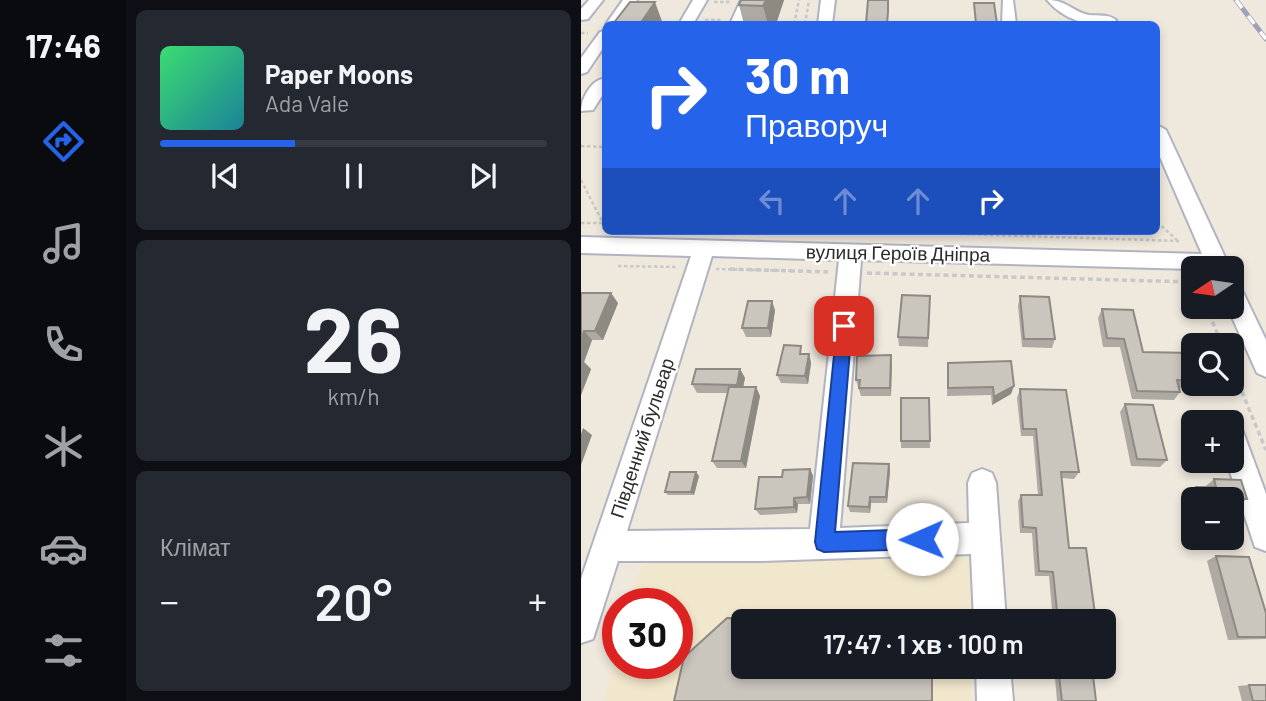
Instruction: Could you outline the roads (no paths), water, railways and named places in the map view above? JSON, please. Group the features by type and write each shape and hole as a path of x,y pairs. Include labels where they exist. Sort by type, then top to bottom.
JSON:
{"street":[{"path":"583,16 596,0"},
{"path":"615,21 630,0"},
{"path":"688,21 700,0"},
{"path":"738,21 748,0"},
{"path":"825,21 828,0"},
{"path":"1054,0 1083,19 1101,21"},
{"path":"1100,0 1110,21"},
{"path":"1008,3 1009,21"},
{"path":"581,69 602,39"},
{"path":"581,83 602,84"},
{"path":"581,106 587,106 602,87"},
{"path":"1160,141 1214,256"},
{"name":"вулиця Героїв Дніпра","path":"581,245 701,258 796,241 850,262 913,243 1181,262"},
{"name":"Південний бульвар","path":"581,627 701,258"},
{"path":"824,542 850,262"},
{"path":"1244,318 1266,366"},
{"path":"1244,473 1266,536"},
{"path":"982,483 989,609"},
{"path":"607,546 716,547 985,538"},
{"path":"994,679 995,701"}],"railway":[{"path":"1236,0 1266,39"}]}
